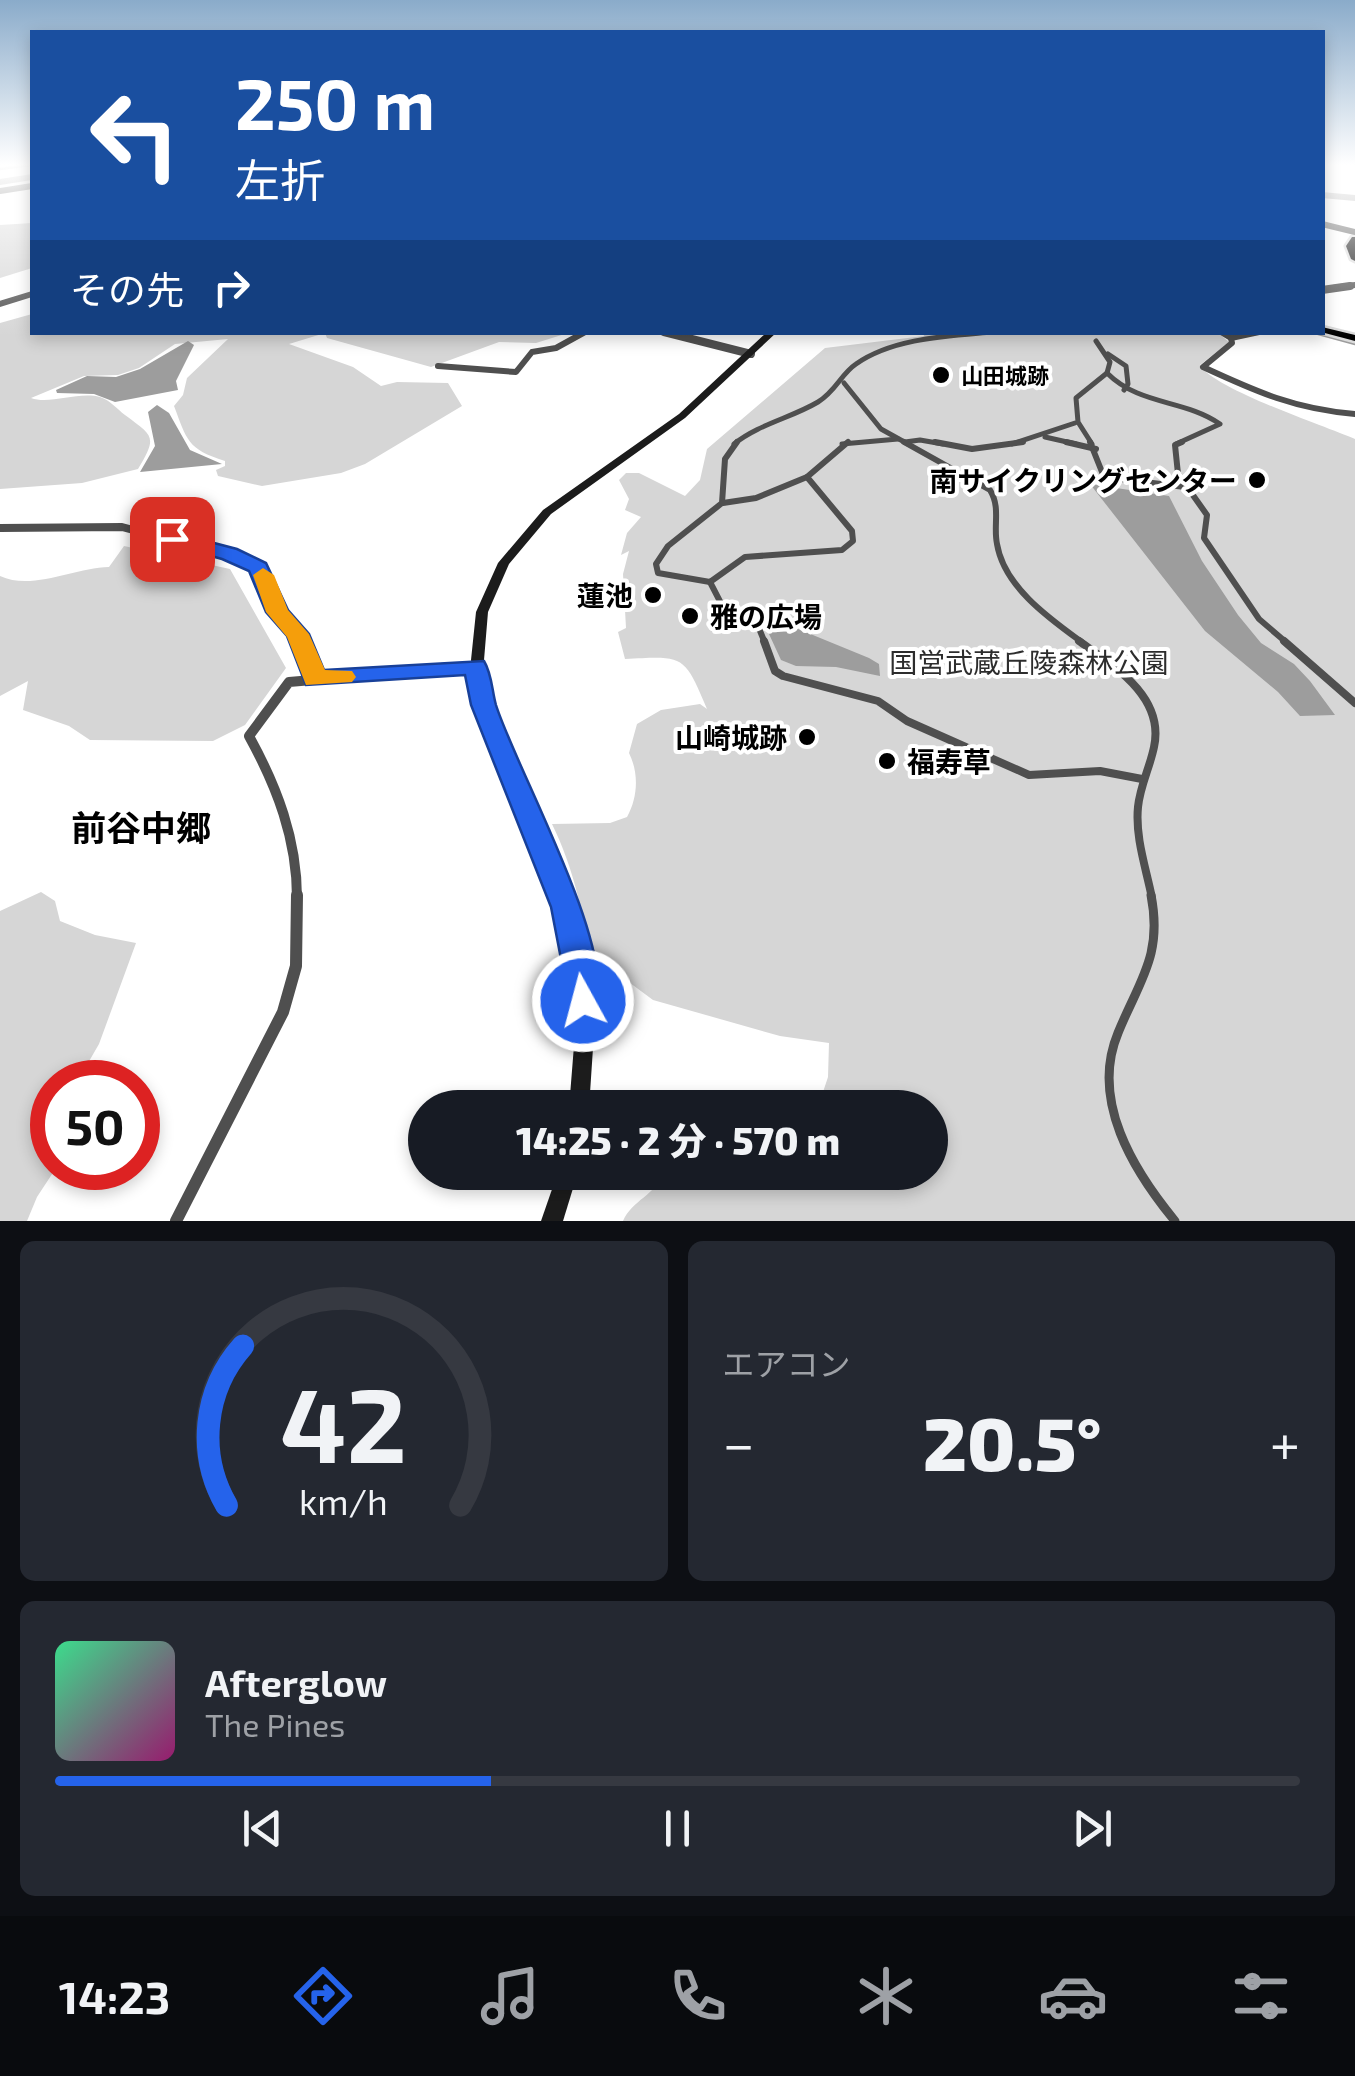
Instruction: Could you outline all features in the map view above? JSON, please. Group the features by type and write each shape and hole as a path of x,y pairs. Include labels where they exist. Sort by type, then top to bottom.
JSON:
{"main road":[{"path":"1355,236 1350,246 1355,259"},
{"path":"1325,329 1355,337"},
{"path":"580,1090 584,1032 581,970 566,907 484,705 476,666 475,636 480,614 494,577 527,530 546,512 682,416 770,335"},
{"path":"552,1221 562,1190"}],"street":[{"path":"1325,225 1355,236"},
{"path":"1325,290 1355,286"},
{"path":"0,304 30,295"},
{"path":"438,366 516,372 532,352 556,348 579,335"},
{"path":"676,335 751,354"},
{"path":"722,503 722,466 740,440 768,421 815,404 844,383 852,366 895,347 973,335"},
{"path":"1226,335 1245,335"},
{"path":"1231,338 1232,343 1203,367 1272,400 1312,410 1355,414"},
{"path":"1096,341 1126,366 1128,384 1124,390"},
{"path":"1107,354 1107,373 1076,394 1076,423 1104,457 1104,477 1185,487"},
{"path":"1107,373 1124,390 1160,406 1210,415 1220,424 1176,445 1172,463 1207,515 1204,538 1260,619 1355,703"},
{"path":"844,383 880,429 990,490 997,498 999,554 1017,584 1051,620 1121,674 1148,704 1156,720 1156,736 1142,778 1138,844 1152,903 1155,936 1147,976 1115,1037 1107,1070 1109,1096 1120,1128 1141,1174 1174,1221"},
{"path":"806,477 852,530 853,541 842,550 746,557 710,582 658,574 656,564 668,546 722,503 756,498 806,477 845,442 928,438 959,448 979,448 1044,437 1076,423"},
{"path":"1044,437 1098,450"},
{"path":"0,528 122,528 252,562 264,576 277,612 298,634 315,679"},
{"path":"710,582 726,613 756,620 775,671 783,676 878,701 908,721 1017,772 1054,776 1100,771 1142,778"},
{"path":"176,1221 283,1012 296,966 296,866 276,786 249,736 289,682 476,666"}],"green space":[{"path":"30,223 30,269 0,278 0,225"},
{"path":"30,315 30,335 318,335 289,344 353,367 381,386 397,382 448,383 462,406 365,464 341,473 262,486 218,476 216,470 225,466 225,461 190,442 174,406 183,395 187,378 228,339 175,344 139,368 118,375 84,376 31,398 91,396 107,400 150,438 138,469 82,483 0,489 0,323"},
{"path":"326,335 562,335 536,343 499,342 431,367"},
{"name":"国営武蔵丘陵森林公園","path":"924,335 1220,335 1229,342 1200,365 1209,374 1246,395 1355,439 1355,1221 623,1221 652,1190 948,1190 948,1090 824,1090 829,1043 780,1036 653,1000 591,961 577,891 552,824 610,823 627,817 635,793 636,777 629,753 637,724 661,710 700,704 707,709 693,678 680,662 625,659 618,632 626,628 623,574 629,551 621,555 627,533 641,517 625,510 629,499 619,480 626,473 639,473 685,496 700,480 707,449 825,348"},
{"path":"124,546 230,569 286,668 245,725 213,741 90,740 69,726 23,710 28,681 0,696 0,576 39,580 109,567"},
{"path":"41,892 55,901 60,921 95,935 136,943 90,1060 30,1060 30,1190 42,1190 27,1221 0,1221 0,911"}],"shaded area":[{"path":"188,341 194,345 176,381 178,390 115,402 94,394 57,393 56,390 87,376 116,377 140,369"},
{"path":"157,405 169,413 190,450 222,464 140,472 155,446 148,412"},
{"path":"1090,484 1169,496 1202,561 1238,615 1261,643 1294,664 1335,715 1300,716 1278,692 1205,631"},
{"path":"786,624 869,658 879,664 880,676 836,667 796,666 781,660 769,634 771,627"}],"waterway":[{"path":"1322,335 1355,344"}],"slow traffic":[{"path":"263,575 277,612 298,634 315,679 343,677"}],"place":[{"name":"山田城跡","path":"941,375"},
{"name":"南サイクリングセンター","path":"1257,480"},
{"name":"蓮池","path":"653,595"},
{"name":"雅の広場","path":"690,616"},
{"name":"山崎城跡","path":"807,737"},
{"name":"福寿草","path":"887,761"}],"district":[{"name":"前谷中郷","path":"141,827"}],"route":[{"path":"172,539 230,554 259,568 277,612 298,634 315,679 476,666 484,705 566,907 581,970 583,1001"}]}
